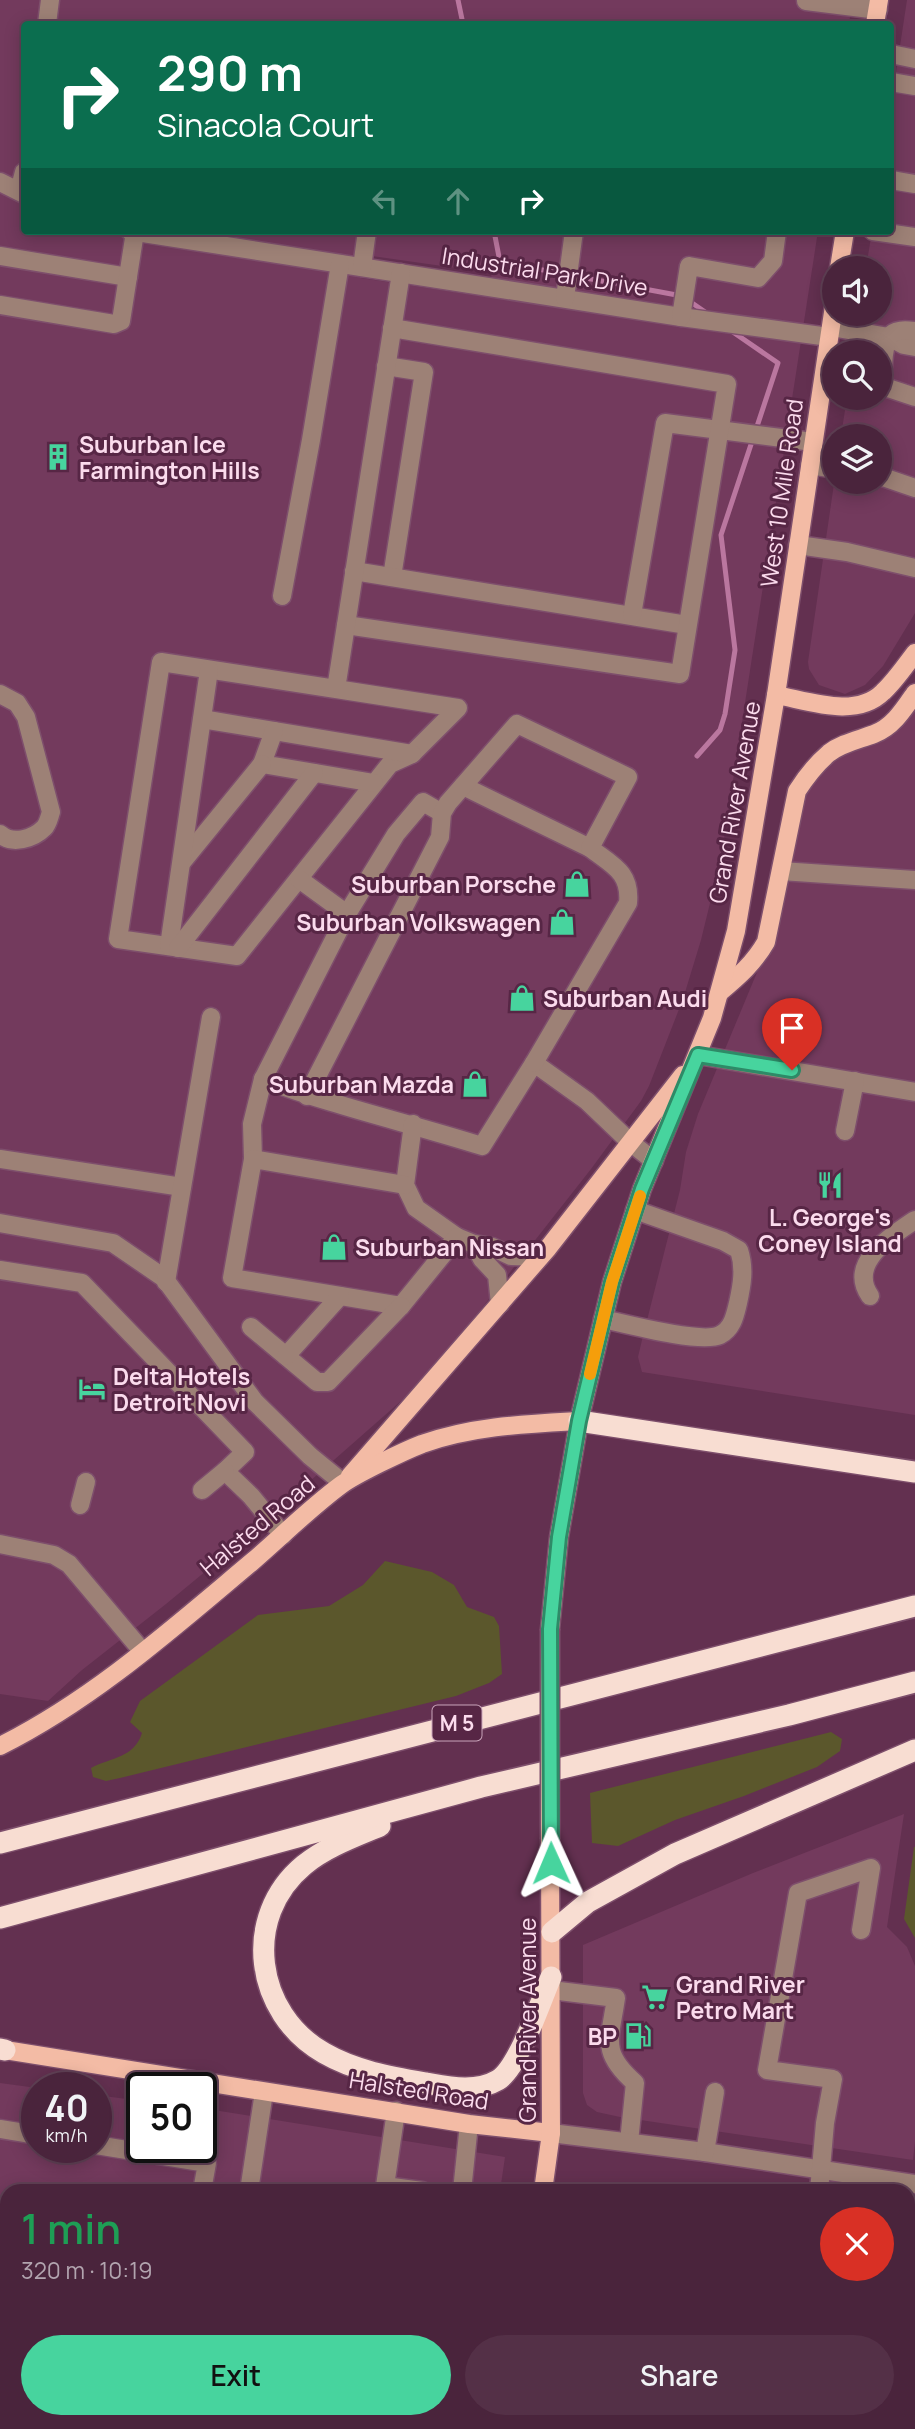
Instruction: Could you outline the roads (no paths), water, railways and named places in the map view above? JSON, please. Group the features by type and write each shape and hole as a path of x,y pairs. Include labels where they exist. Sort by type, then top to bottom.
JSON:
{"highway":[{"path":"579,1421 915,1472"},
{"name":"M 5","path":"0,1843 915,1606"},
{"path":"0,1918 481,1787 789,1715 915,1682"},
{"path":"552,1932 588,1902 675,1854 915,1750"},
{"path":"481,1787 357,1836 324,1852 297,1872 280,1894 267,1923 263,1958 272,1997 292,2028 316,2048 346,2064 372,2073 409,2080 478,2088 500,2079 515,2061 551,1983"}],"main road":[{"path":"841,256 844,235"},
{"name":"West 10 Mile Road","path":"776,695 831,326"},
{"name":"Grand River Avenue","path":"544,2184 551,2133 550,1629 559,1537 579,1421 603,1319 635,1210 698,1055 720,992 748,870 776,695 837,706 850,707 866,703 882,694 915,653"},
{"name":"Grand River Avenue","path":"720,992 751,964 766,942 797,791 811,771 836,749 876,734 894,722 915,693"},
{"path":"343,1483 540,1257 698,1055"},
{"name":"Halsted Road","path":"0,1746 30,1731 143,1652 343,1483 420,1445 471,1430 579,1421"},
{"name":"Halsted Road","path":"2,2050 396,2110 469,2124 551,2133"}],"street":[{"path":"47,21 50,0"},
{"path":"806,1 877,11"},
{"path":"894,55 915,59"},
{"path":"894,82 915,86"},
{"path":"894,180 915,184"},
{"path":"0,182 21,192"},
{"path":"894,234 915,237"},
{"path":"0,306 114,324 121,321 132,235"},
{"name":"Industrial Park Drive","path":"152,235 681,317 889,337"},
{"path":"362,267 366,235"},
{"path":"565,298 573,235"},
{"path":"681,317 689,266 758,278 773,261 776,235"},
{"path":"0,256 128,277"},
{"path":"282,596 340,264"},
{"path":"336,689 401,273"},
{"path":"345,625 680,674 727,384 392,328"},
{"path":"915,331 897,331 889,337 883,368 884,387 915,397"},
{"path":"889,337 915,347"},
{"path":"386,366 424,372 393,577"},
{"path":"632,615 665,423 813,442"},
{"path":"810,465 822,466"},
{"path":"892,480 915,488"},
{"path":"798,545 847,552 915,568"},
{"path":"354,571 687,625"},
{"path":"161,662 209,670 458,708 412,754 390,764 237,956 118,939 161,662"},
{"path":"173,947 181,863 209,670"},
{"path":"0,694 17,703 26,717 51,812 46,827 34,836 18,841 0,834"},
{"path":"202,719 412,754"},
{"path":"307,1096 440,838 442,813 517,724 628,777 590,848"},
{"path":"181,863 262,764 274,731"},
{"path":"262,764 374,783"},
{"path":"173,947 314,773"},
{"path":"263,1079 307,1096 413,1124 482,1146 628,903 629,891 624,875 590,848 463,786"},
{"path":"401,1306 232,1278 253,1159 252,1124 263,1079 347,914 396,834 424,802 442,813"},
{"path":"781,871 915,880"},
{"path":"299,879 347,914"},
{"path":"166,1282 211,1017"},
{"path":"698,1055 915,1092"},
{"path":"534,1063 587,1101 654,1161"},
{"path":"845,1132 855,1081"},
{"path":"413,1124 405,1185 416,1208 466,1240 498,1275 500,1304"},
{"path":"253,1159 405,1185"},
{"path":"0,1160 182,1187"},
{"path":"603,1319 702,1337 720,1335 733,1324 741,1288 743,1262 739,1250 723,1241 635,1210"},
{"path":"870,1296 865,1289 862,1275 868,1261 886,1240 915,1220"},
{"path":"0,1223 113,1243 166,1282 255,1402 310,1456 343,1483"},
{"path":"466,1240 492,1247 511,1256 540,1257"},
{"path":"251,1327 317,1382 328,1382 466,1240"},
{"path":"0,1270 82,1283 245,1452 202,1490"},
{"path":"286,1356 340,1296"},
{"path":"225,1471 251,1496 284,1535"},
{"path":"80,1505 86,1482"},
{"path":"0,1545 54,1555 69,1564 143,1652"},
{"path":"819,2184 833,2079 767,2070 798,1893 871,1868 861,1930"},
{"path":"551,1983 616,1998 609,2045 617,2068 635,2083 629,2142"},
{"path":"250,2184 264,2092"},
{"path":"705,2152 715,2092"},
{"path":"385,2184 396,2110"},
{"path":"463,2184 469,2124"},
{"path":"0,2129 21,2132"},
{"name":"Halsted Road","path":"551,2133 705,2152 915,2184"},
{"path":"112,2148 207,2163 203,2184"}],"waterway":[{"path":"458,0 462,21"},
{"path":"495,235 500,262 682,296 708,314"},
{"path":"697,756 720,730 735,650 721,535 778,363 730,330"}],"place":[{"name":"Suburban Ice Farmington Hills","path":"58,457"},
{"name":"Suburban Porsche","path":"577,884"},
{"name":"Suburban Volkswagen","path":"562,922"},
{"name":"Suburban Audi","path":"522,998"},
{"name":"Suburban Mazda","path":"475,1084"},
{"name":"L. George's Coney Island","path":"830,1185"},
{"name":"Suburban Nissan","path":"334,1247"},
{"name":"Delta Hotels Detroit Novi","path":"92,1389"},
{"name":"Grand River Petro Mart","path":"655,1997"},
{"name":"BP","path":"638,2036"}]}
